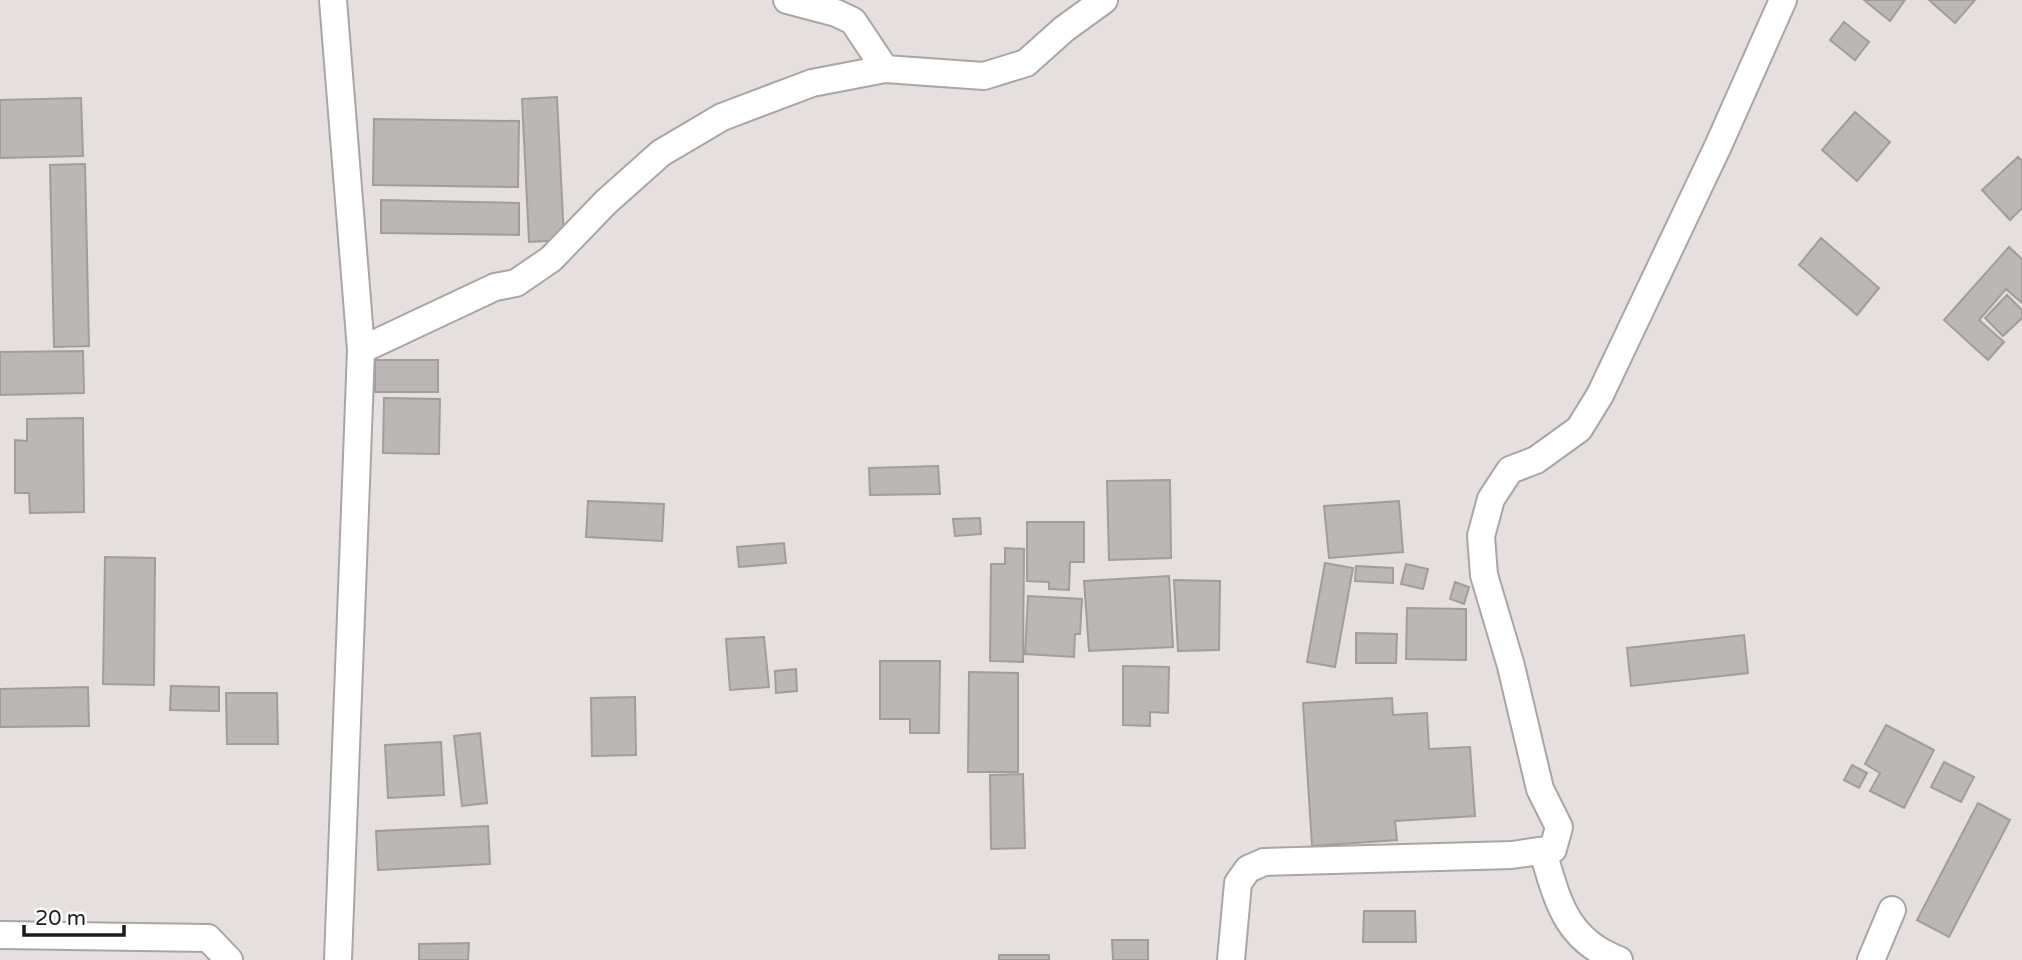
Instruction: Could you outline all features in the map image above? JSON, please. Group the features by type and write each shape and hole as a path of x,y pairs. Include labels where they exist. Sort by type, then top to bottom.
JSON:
{"street":[{"path":"333,0 361,350 338,960"},
{"path":"787,0 836,13 853,21 885,69"},
{"path":"361,350 495,287 516,283 551,259 606,202 661,153 722,117 812,83 885,69 984,76 1026,63 1063,29 1104,0"},
{"path":"1231,960 1238,883 1248,869 1264,862 1543,852 1553,849 1559,827 1540,789 1511,666 1483,575 1481,536 1491,499 1510,470 1536,460 1579,429 1600,395 1719,144 1783,0"},
{"path":"1543,852 1567,921 1578,936 1604,954 1619,960"},
{"path":"1871,960 1892,911"},
{"path":"0,935 208,938 229,960"}],"building":[{"path":"1864,0 1905,0 1890,21"},
{"path":"1929,0 1975,0 1955,23"},
{"path":"1844,22 1869,42 1855,60 1830,40"},
{"path":"557,97 564,240 529,242 522,99"},
{"path":"81,98 83,156 0,158 0,100"},
{"path":"1855,112 1890,142 1857,181 1822,150"},
{"path":"374,119 519,121 518,187 373,185"},
{"path":"2018,157 2022,161 2022,208 2010,220 1982,190"},
{"path":"85,164 89,346 54,347 50,165"},
{"path":"381,200 519,203 519,235 381,233"},
{"path":"1821,238 1879,288 1857,315 1799,265"},
{"path":"2009,247 2022,259 2022,303 2006,289 1979,320 2004,342 1988,360 1944,320"},
{"path":"2007,295 2022,310 2022,318 2003,336 1985,318"},
{"path":"83,351 84,393 0,395 0,352"},
{"path":"375,360 438,360 438,392 375,392"},
{"path":"384,398 440,399 439,454 383,453"},
{"path":"83,418 84,512 30,513 29,493 15,493 15,440 27,441 27,419"},
{"path":"938,466 940,494 870,495 869,468"},
{"path":"1170,480 1171,558 1109,560 1107,481"},
{"path":"588,501 664,504 662,541 586,537"},
{"path":"1399,501 1403,552 1329,558 1324,506"},
{"path":"980,518 981,534 955,536 953,519"},
{"path":"1027,522 1084,522 1084,562 1070,562 1069,590 1049,589 1049,582 1027,581"},
{"path":"784,543 786,563 739,567 737,547"},
{"path":"1005,548 1024,549 1023,662 990,661 991,564 1005,564"},
{"path":"105,557 155,558 154,685 103,684"},
{"path":"1325,563 1353,568 1335,667 1307,662"},
{"path":"1406,564 1428,569 1423,589 1401,584"},
{"path":"1356,566 1393,568 1393,583 1355,581"},
{"path":"1169,576 1173,647 1089,651 1084,581"},
{"path":"1174,580 1220,581 1219,650 1178,651"},
{"path":"1455,582 1469,587 1464,604 1450,599"},
{"path":"1028,596 1082,599 1080,634 1075,634 1074,657 1025,654"},
{"path":"1407,608 1466,609 1466,660 1406,659"},
{"path":"1356,633 1397,634 1396,663 1356,663"},
{"path":"1744,635 1748,673 1631,686 1627,648"},
{"path":"764,637 769,687 730,690 726,639"},
{"path":"880,661 940,661 939,733 910,733 910,719 880,719"},
{"path":"1123,666 1169,667 1168,713 1150,712 1150,726 1123,725"},
{"path":"796,669 797,691 776,693 775,671"},
{"path":"969,672 1018,673 1018,772 968,772"},
{"path":"171,686 219,687 219,711 170,710"},
{"path":"88,687 89,726 0,727 0,689"},
{"path":"226,693 277,693 278,744 227,744"},
{"path":"635,697 636,755 592,756 591,698"},
{"path":"1392,698 1393,715 1427,713 1429,749 1470,747 1475,816 1395,821 1397,840 1312,846 1303,703"},
{"path":"1886,725 1934,750 1904,808 1870,791 1880,773 1865,764"},
{"path":"480,733 487,803 462,806 454,736"},
{"path":"441,742 444,795 388,798 385,745"},
{"path":"1944,762 1974,777 1961,802 1931,787"},
{"path":"1852,765 1867,773 1859,788 1844,780"},
{"path":"1023,774 1025,848 991,849 990,775"},
{"path":"1978,803 2010,820 1949,937 1917,920"},
{"path":"488,826 490,864 378,870 376,831"},
{"path":"1364,911 1415,911 1416,942 1363,942"},
{"path":"1112,940 1148,940 1148,960 1113,960"},
{"path":"469,943 468,960 419,960 419,944"},
{"path":"999,955 1049,955 1049,960 999,960"}]}
